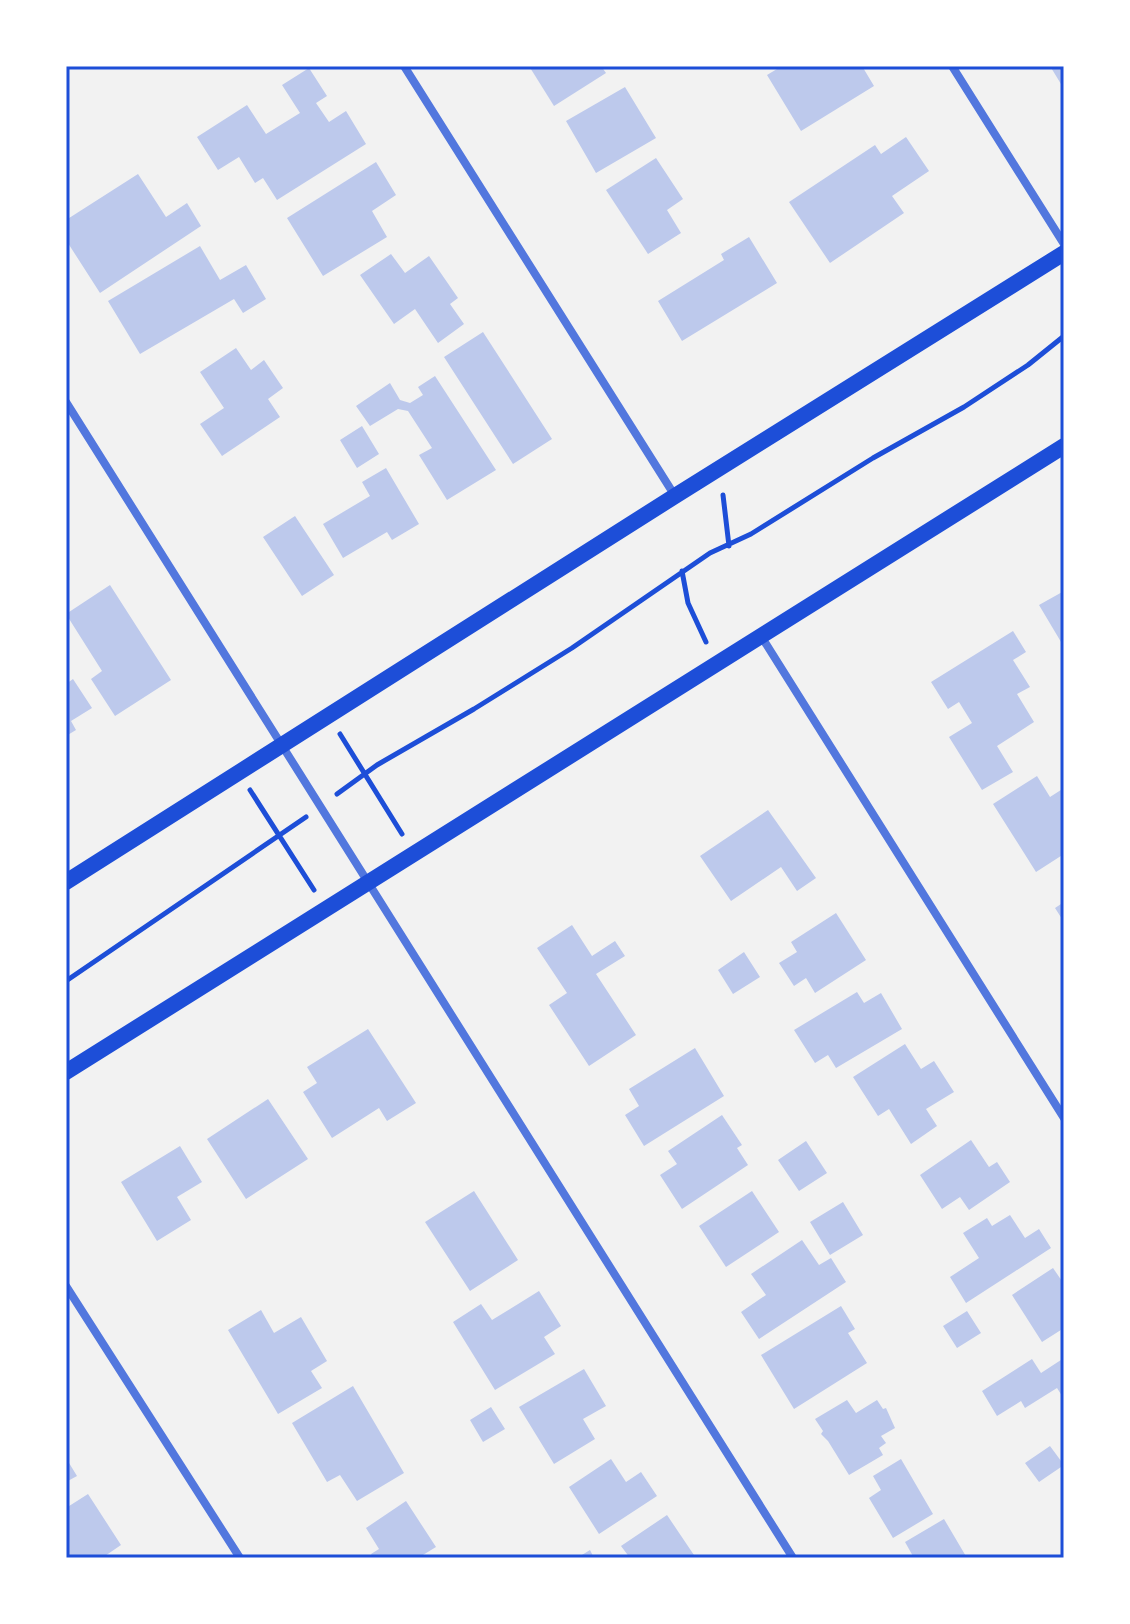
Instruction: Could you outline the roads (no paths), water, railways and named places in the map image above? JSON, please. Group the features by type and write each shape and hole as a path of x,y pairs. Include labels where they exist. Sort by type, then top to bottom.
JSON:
{"main road":[{"path":"66,882 1064,253"},
{"path":"66,1072 1064,446"}],"street":[{"path":"404,66 675,496"},
{"path":"952,66 1064,244"},
{"path":"66,402 793,1558"},
{"path":"761,636 1064,1118"},
{"path":"66,1286 240,1558"}]}
